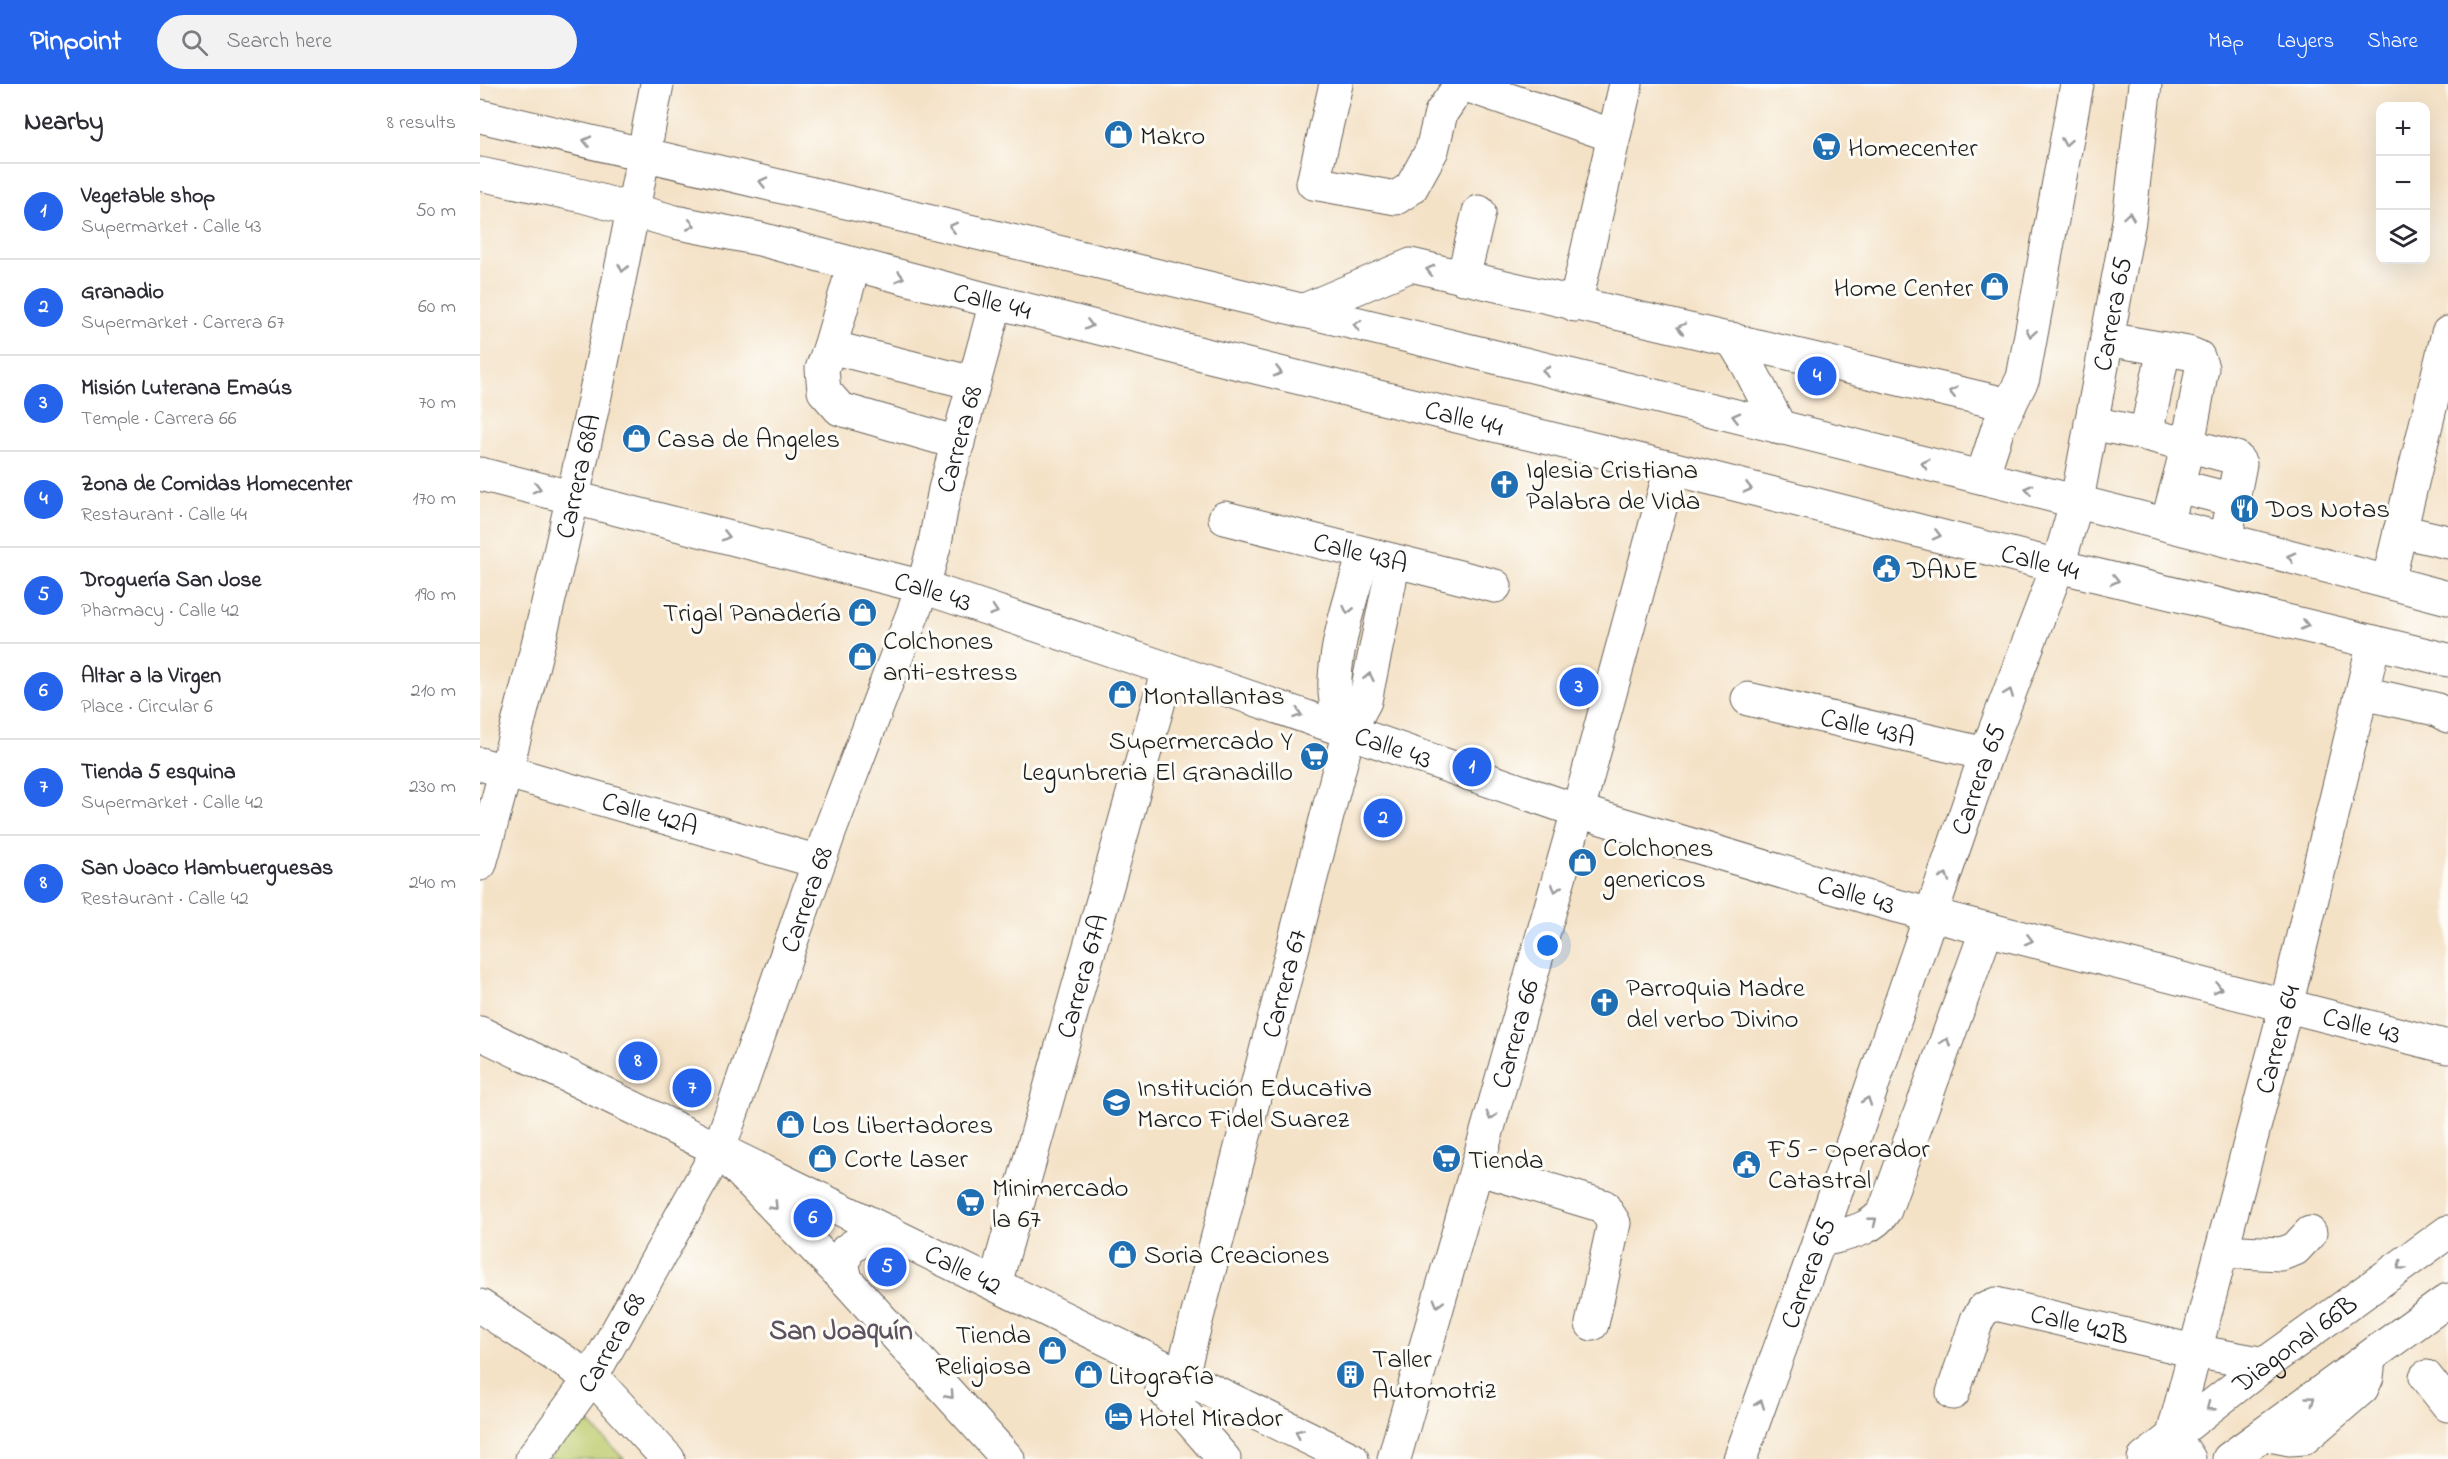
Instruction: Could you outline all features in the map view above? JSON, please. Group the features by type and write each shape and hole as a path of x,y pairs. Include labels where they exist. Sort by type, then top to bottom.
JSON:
{"street":[{"name":"Carrera 68A","path":"480,864 493,768 574,497 634,210 657,84"},
{"path":"1336,84 1313,183 1396,198 1411,188 1432,150 1441,113 1462,84 1614,136"},
{"path":"1575,305 1626,84"},
{"path":"1982,477 1998,428 2023,378 2077,84"},
{"name":"Carrera 65","path":"1740,1459 1819,1240 1986,754 2058,566 2076,500 2129,221 2145,84"},
{"path":"480,116 1302,311 2076,500 2448,598"},
{"name":"Calle 44","path":"480,174 583,196 675,222 760,238 996,302 2058,566 2448,660"},
{"path":"1463,278 1479,212"},
{"path":"854,265 822,369 824,391 840,409 958,443"},
{"path":"1302,311 1411,266 2010,405"},
{"name":"Carrera 68","path":"532,1459 591,1378 719,1149 819,862 923,587 935,543 945,489 996,302"},
{"path":"2388,582 2448,333"},
{"path":"1732,339 1780,428"},
{"path":"2107,339 2188,353 2198,357 2202,368 2188,445 2167,524"},
{"path":"830,347 973,383"},
{"path":"2146,434 2164,349"},
{"path":"2091,423 2146,434 2236,458 2240,464 2225,540"},
{"name":"Carrera 66","path":"1394,1459 1578,811 1671,468"},
{"name":"Calle 43","path":"480,474 923,587 1578,811 1893,905 2448,1047"},
{"path":"2178,486 2233,500"},
{"name":"Calle 43A","path":"1225,518 1495,586"},
{"path":"2400,531 2448,542"},
{"path":"1349,731 1334,694 1337,663 1346,619 1379,558"},
{"name":"Carrera 64","path":"2181,1447 2209,1354 2203,1317 2286,1006 2374,642"},
{"name":"Carrera 67A","path":"995,1284 1168,669"},
{"path":"2362,693 2435,709 2448,716"},
{"name":"Calle 43A","path":"1748,699 1986,754"},
{"name":"Carrera 67","path":"1180,1390 1349,731"},
{"name":"Calle 42A","path":"493,768 819,862"},
{"path":"1819,1240 1866,1228 1878,1220 1885,1210 1987,929"},
{"name":"Calle 42","path":"480,1033 1124,1347 1180,1390 1352,1459"},
{"path":"719,1149 846,1280 1008,1459"},
{"path":"1474,1176 1515,1195"},
{"path":"1474,1176 1603,1206 1610,1214 1614,1223 1592,1324"},
{"path":"846,1280 843,1266 847,1250 865,1238 889,1232"},
{"name":"Diagonal 66B","path":"2144,1459 2181,1447 2265,1364 2448,1232"},
{"path":"2221,1251 2281,1254 2295,1249 2310,1233"},
{"name":"Calle 42B","path":"1953,1394 1977,1320 1984,1309 1996,1304 2209,1354 2265,1364"},
{"path":"480,1306 591,1378 668,1459"},
{"name":"Diagonal 66B","path":"2229,1459 2369,1359 2442,1312"},
{"path":"2426,1377 2448,1405"},
{"path":"1180,1390 1224,1459"}],"green space":[{"path":"582,1416 624,1459 548,1459"}],"place":[{"name":"Makro","path":"1119,135"},
{"name":"Homecenter","path":"1827,147"},
{"name":"Home Center","path":"1994,287"},
{"name":"Zona de Comidas Homecenter","path":"1817,376"},
{"name":"Casa de Angeles","path":"636,438"},
{"name":"Iglesia Cristiana Palabra de Vida","path":"1505,485"},
{"name":"Dos Notas","path":"2245,508"},
{"name":"DANE","path":"1886,569"},
{"name":"Trigal Panadería","path":"862,612"},
{"name":"Colchones anti-estress","path":"862,656"},
{"name":"Misión Luterana Emaús","path":"1579,687"},
{"name":"Montallantas","path":"1122,695"},
{"name":"Supermercado Y Legunbreria El Granadillo","path":"1314,756"},
{"name":"Vegetable shop","path":"1472,767"},
{"name":"Granadio","path":"1383,818"},
{"name":"Colchones genericos","path":"1582,863"},
{"name":"Parroquia Madre del verbo Divino","path":"1605,1003"},
{"name":"San Joaco Hambuerguesas","path":"638,1061"},
{"name":"Tienda 5 esquina","path":"692,1088"},
{"name":"Institución Educativa Marco Fidel Suarez","path":"1116,1103"},
{"name":"Los Libertadores","path":"791,1124"},
{"name":"Corte Laser","path":"823,1158"},
{"name":"Tienda","path":"1447,1159"},
{"name":"F5 - Operador Catastral","path":"1747,1164"},
{"name":"Minimercado la 67","path":"971,1203"},
{"name":"Altar a la Virgen","path":"813,1218"},
{"name":"Soria Creaciones","path":"1123,1254"},
{"name":"Droguería San Jose","path":"887,1267"},
{"name":"Tienda Religiosa","path":"1052,1350"},
{"name":"Taller Automotriz","path":"1351,1374"},
{"name":"Litografía","path":"1088,1375"},
{"name":"Hotel Mirador","path":"1118,1417"}],"district":[{"name":"San Joaquín","path":"841,1329"}]}
